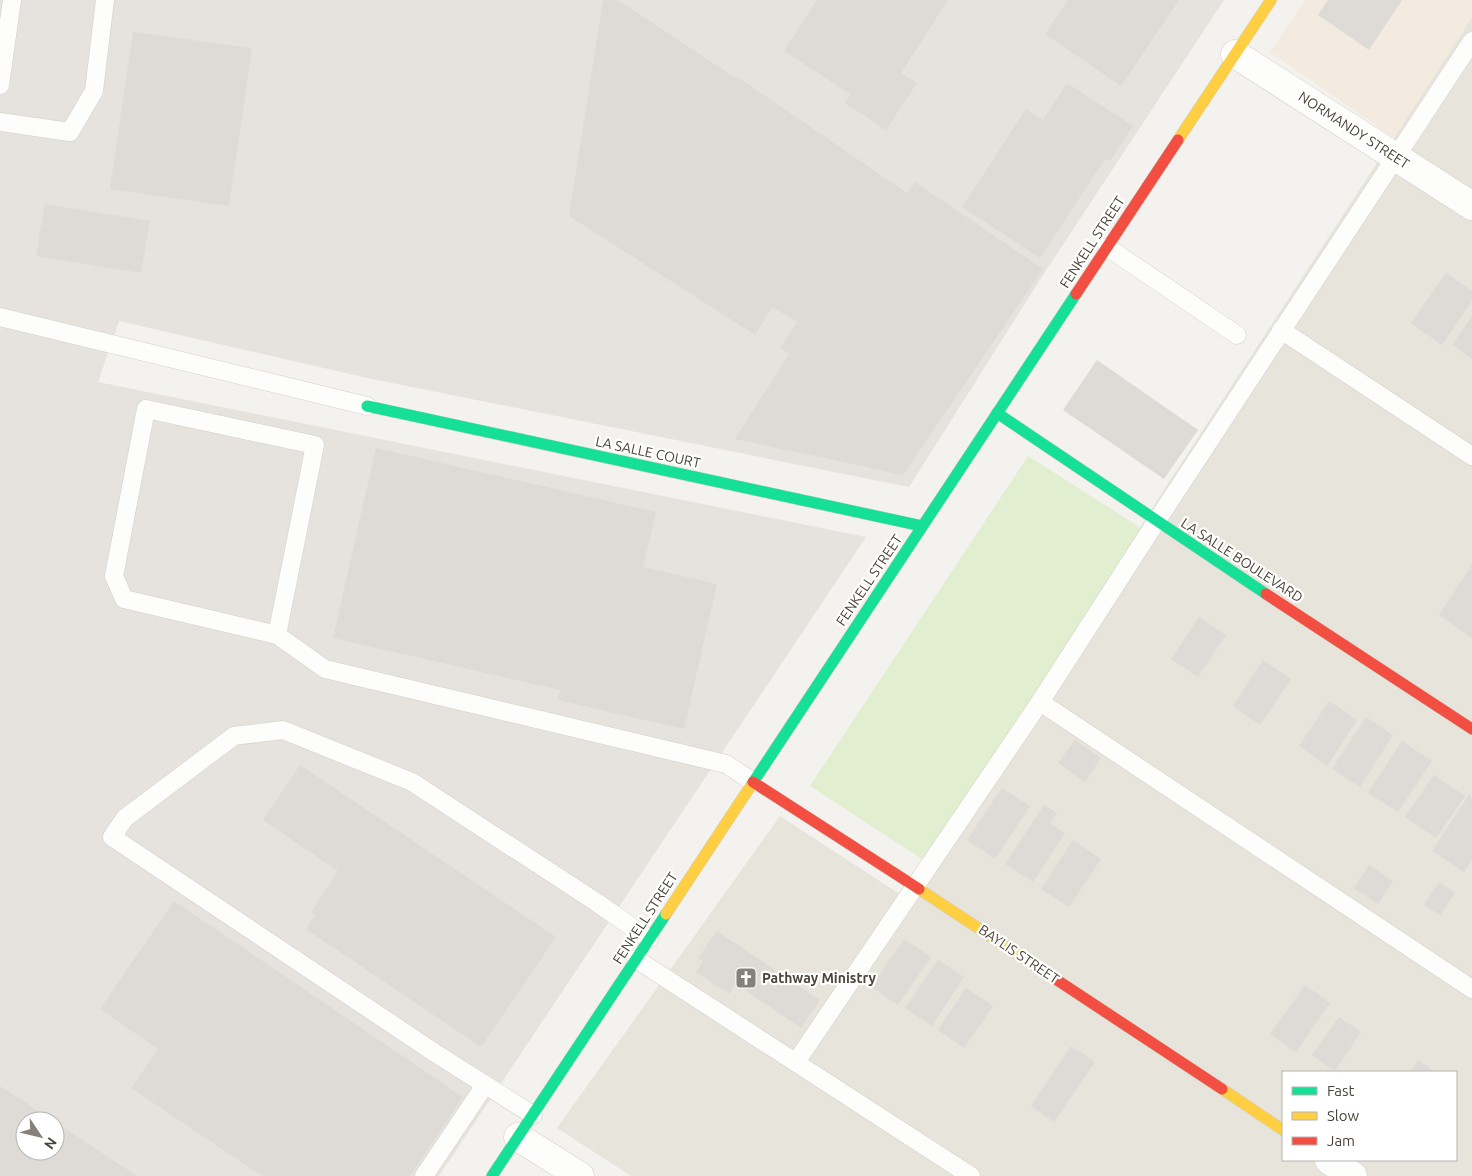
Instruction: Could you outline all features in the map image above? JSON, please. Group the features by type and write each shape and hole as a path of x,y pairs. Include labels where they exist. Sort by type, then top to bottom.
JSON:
{"street":[{"name":"FENKELL STREET","path":"492,1176 1271,0"},
{"name":"NORMANDY STREET","path":"1235,54 1472,206"},
{"name":"LA SALLE COURT","path":"368,406 922,526"},
{"name":"LA SALLE BOULEVARD","path":"997,413 1156,522 1472,729"},
{"name":"BAYLIS STREET","path":"752,782 917,887 1282,1129"},
{"path":"525,1126 580,1176"},
{"path":"1330,1161 1353,1176"}],"lane":[{"path":"0,85 12,0"},
{"path":"0,122 70,132 94,90 105,0"},
{"path":"796,1062 899,908 917,887 1040,702 1281,330 1472,41"},
{"path":"1107,248 1237,335"},
{"path":"0,317 368,406"},
{"path":"1281,330 1472,456"},
{"path":"277,635 315,445 146,409 114,576 124,599 277,635 325,669 726,764 752,782"},
{"path":"1040,702 1472,989"},
{"path":"525,1126 485,1085 112,837 125,818 234,736 283,730 412,782 596,902 649,939"},
{"path":"636,959 971,1176"},
{"path":"424,1176 485,1085"}],"shaded area":[{"path":"0,0 1224,0 1043,275 909,487 372,379 119,321 98,382 866,537 439,1176 0,1176"},
{"path":"1305,0 1472,0 1472,17 1394,138 1270,52"},
{"path":"1472,17 1472,1176 631,1176 557,1128 780,816 901,895 928,863 1165,488"}],"green space":[{"path":"1028,456 1141,528 928,863 810,786"}],"building":[{"path":"603,0 618,0 737,79 736,76 907,193 915,182 1043,269 903,475 735,439 789,354 780,348 797,322 772,307 755,335 569,216"},
{"path":"817,0 948,0 901,73 917,83 886,130 845,103 850,94 784,51"},
{"path":"1068,0 1179,0 1121,86 1045,34"},
{"path":"1328,0 1402,0 1369,50 1318,15"},
{"path":"133,32 252,48 229,206 110,189"},
{"path":"1067,83 1133,126 1110,161 1105,159 1040,258 962,207 1026,109 1043,120"},
{"path":"45,204 150,221 141,273 36,256"},
{"path":"1446,273 1472,291 1472,301 1442,345 1411,323"},
{"path":"1472,316 1472,359 1452,345"},
{"path":"1097,360 1198,430 1164,479 1063,410"},
{"path":"376,448 656,512 643,567 717,584 684,729 557,700 560,690 333,638"},
{"path":"1472,565 1472,638 1439,615"},
{"path":"1199,617 1226,635 1198,677 1171,659"},
{"path":"1263,660 1291,679 1260,725 1233,706"},
{"path":"1329,701 1357,720 1327,766 1299,746"},
{"path":"1366,717 1393,735 1360,787 1332,769"},
{"path":"1075,740 1101,758 1085,782 1058,763"},
{"path":"1402,741 1432,761 1398,812 1368,793"},
{"path":"300,765 556,937 481,1047 306,929 315,915 311,912 338,871 263,820"},
{"path":"1434,775 1465,796 1436,838 1405,817"},
{"path":"1002,788 1030,806 995,859 967,840"},
{"path":"1469,795 1472,797 1472,860 1464,872 1432,851"},
{"path":"1044,805 1057,813 1050,823 1065,833 1033,882 1005,864"},
{"path":"1073,840 1101,859 1069,907 1041,889"},
{"path":"1369,865 1393,881 1378,904 1354,888"},
{"path":"1439,882 1455,893 1440,915 1424,905"},
{"path":"174,901 463,1097 410,1176 262,1176 131,1088 158,1049 100,1009"},
{"name":"Pathway Ministry","path":"717,931 820,1000 801,1028 736,984 729,994 696,972 703,961 698,958"},
{"path":"904,939 931,957 898,1005 871,987"},
{"path":"938,960 964,977 932,1026 905,1008"},
{"path":"1305,985 1330,1003 1296,1052 1270,1034"},
{"path":"966,988 993,1006 964,1048 938,1030"},
{"path":"1339,1017 1361,1032 1335,1071 1312,1055"},
{"path":"1071,1046 1095,1062 1054,1122 1031,1106"},
{"path":"1418,1060 1434,1071 1411,1071"},
{"path":"0,1086 39,1111 15,1111 15,1161 65,1161 65,1129 137,1176 0,1176"}],"traffic: fast":[{"path":"750,787 1076,294"},
{"path":"367,406 922,526"},
{"path":"997,413 1266,594"},
{"path":"492,1176 666,914"}],"traffic: slow":[{"path":"1178,140 1271,0"},
{"path":"666,914 750,787"},
{"path":"919,889 1057,980"},
{"path":"1222,1089 1282,1129"}],"traffic: jam":[{"path":"1076,294 1178,140"},
{"path":"1266,594 1472,729"},
{"path":"753,782 919,889"},
{"path":"1057,980 1222,1089"}],"place":[{"name":"Pathway Ministry","path":"746,978"}]}
